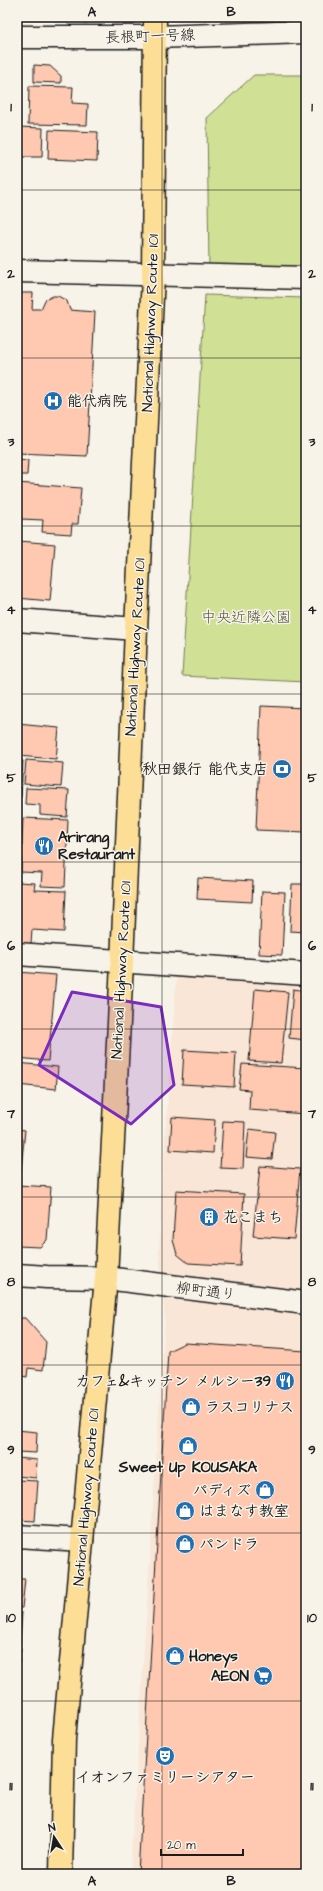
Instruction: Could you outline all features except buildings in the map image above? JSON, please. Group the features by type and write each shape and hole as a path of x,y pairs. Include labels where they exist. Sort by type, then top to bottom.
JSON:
{"highway":[{"name":"National Highway Route 101","path":"61,1874 64,1739 106,1278 122,963 153,276 155,27"}],"street":[{"name":"長根町一号線","path":"17,37 155,27 306,32"},
{"path":"17,271 153,276 306,278"},
{"path":"17,620 136,630"},
{"path":"17,954 122,963 159,963 306,974"},
{"name":"柳町通り","path":"17,1275 106,1278 306,1303"},
{"path":"17,1536 82,1540"}],"highlighted area":[{"path":"72,992 161,1007 174,1085 131,1124 39,1065"}],"shaded area":[{"path":"177,972 306,983 306,1874 130,1874 165,1318 159,1253 162,1180"}],"green space":[{"path":"254,75 306,75 306,270 209,269 207,118"},
{"name":"中央近隣公園","path":"205,295 306,298 306,682 182,676"}],"place":[{"name":"能代病院","path":"53,401"},
{"name":"秋田銀行 能代支店","path":"282,769"},
{"name":"Arirang Restaurant","path":"44,846"},
{"name":"花こまち","path":"209,1217"},
{"name":"カフェ&キッチン メルシー39","path":"285,1381"},
{"name":"ラスコリナス","path":"191,1407"},
{"name":"Sweet Up KOUSAKA","path":"188,1446"},
{"name":"パディズ","path":"265,1490"},
{"name":"はまなす教室","path":"185,1511"},
{"name":"パンドラ","path":"185,1544"},
{"name":"Honeys","path":"175,1656"},
{"name":"AEON","path":"263,1676"},
{"name":"イオンファミリーシアター","path":"165,1756"}]}
